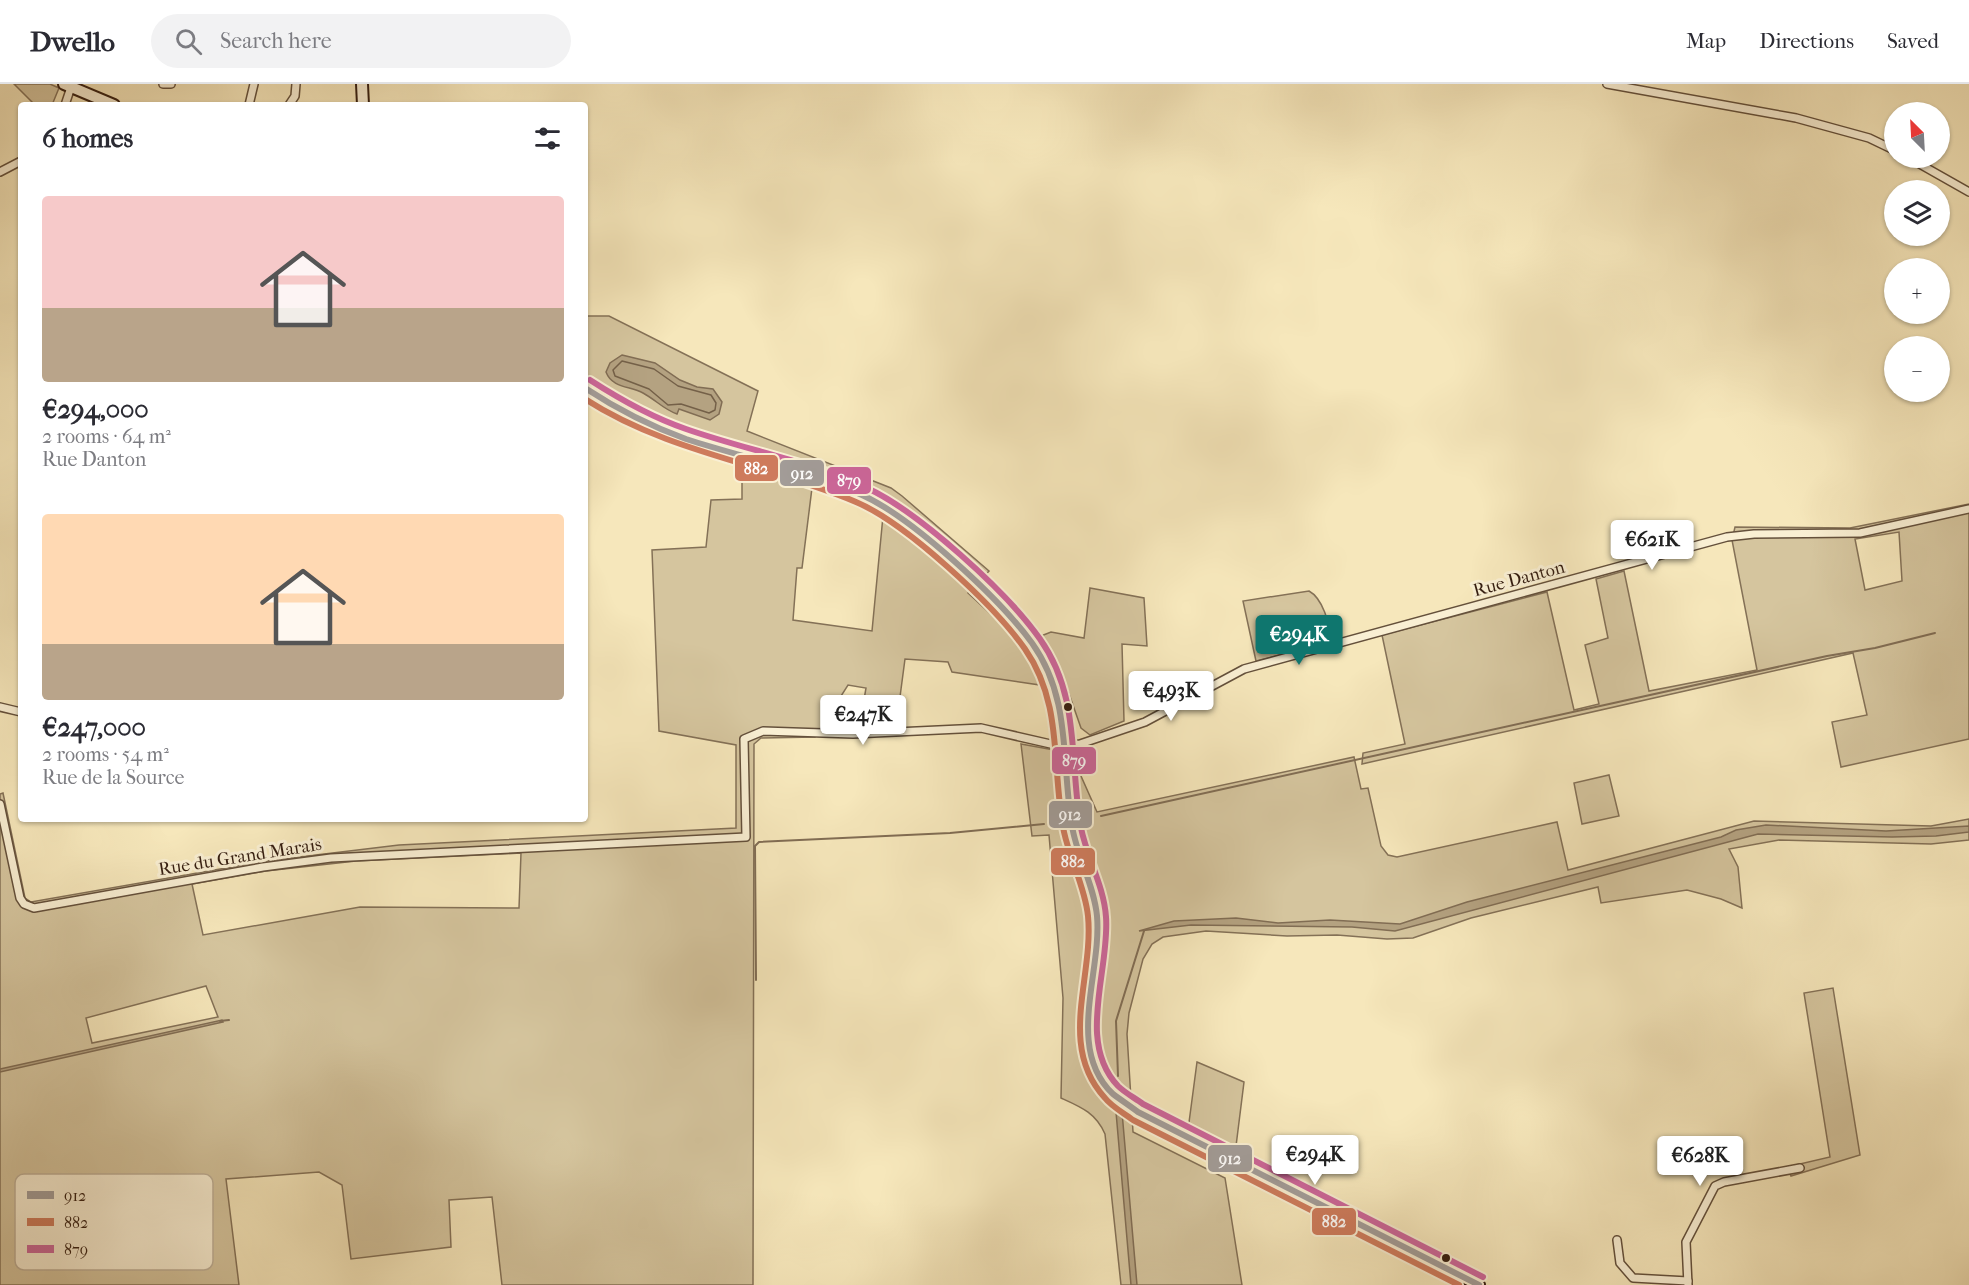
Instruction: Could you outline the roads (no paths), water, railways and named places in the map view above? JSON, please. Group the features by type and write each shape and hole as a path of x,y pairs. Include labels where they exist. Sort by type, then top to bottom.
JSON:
{"main road":[{"path":"356,102 357,84"},
{"path":"362,84 363,102"},
{"path":"68,86 107,102"},
{"path":"588,390 621,413 656,428 848,489 880,504 913,526 994,600 1029,639 1043,662 1057,694 1067,746 1071,822 1098,919 1098,939 1087,1017 1088,1044 1100,1075 1122,1101 1146,1117 1479,1285"}],"street":[{"path":"163,84 171,84"},
{"path":"250,102 254,84"},
{"path":"291,102 295,96 296,84"},
{"path":"1606,84 1796,118 1869,138 1884,145"},
{"path":"65,102 68,86"},
{"path":"0,172 18,163"},
{"path":"1926,168 1969,192"},
{"name":"Rue Danton","path":"1067,746 1085,743 1145,722 1229,675 1256,665 1727,537 1754,534 1860,533 1969,509"},
{"path":"0,707 18,711"},
{"name":"Rue du Grand Marais","path":"0,804 20,898 24,904 34,908 263,867 331,858 746,837 744,739 760,732 853,734 981,728 1067,746"},
{"path":"1617,1240 1620,1263 1633,1278 1688,1283 1686,1242 1715,1186 1724,1182 1800,1168"}],"water":[{"path":"622,355 655,363 680,380 697,387 713,389 722,402 719,414 710,420 679,409 677,414 643,393 612,381 606,372 610,363"},
{"path":"1766,825 1886,831 1969,826 1969,832 1936,836 1892,837 1758,834 1395,931 1352,927 1191,925 1139,931 1174,921 1236,918 1278,923 1330,920 1400,924 1467,902 1721,837 1736,830"},
{"path":"222,1020 223,1022 0,1072 0,1069"},
{"path":"1116,1112 1122,1112 1137,1285 1131,1285"}],"waterway":[{"path":"1101,816 1935,633"},
{"path":"756,980 755,846 759,842 950,833 1044,824"},
{"path":"1118,1076 1116,1021 1144,931"},
{"path":"220,1021 229,1020"}]}
